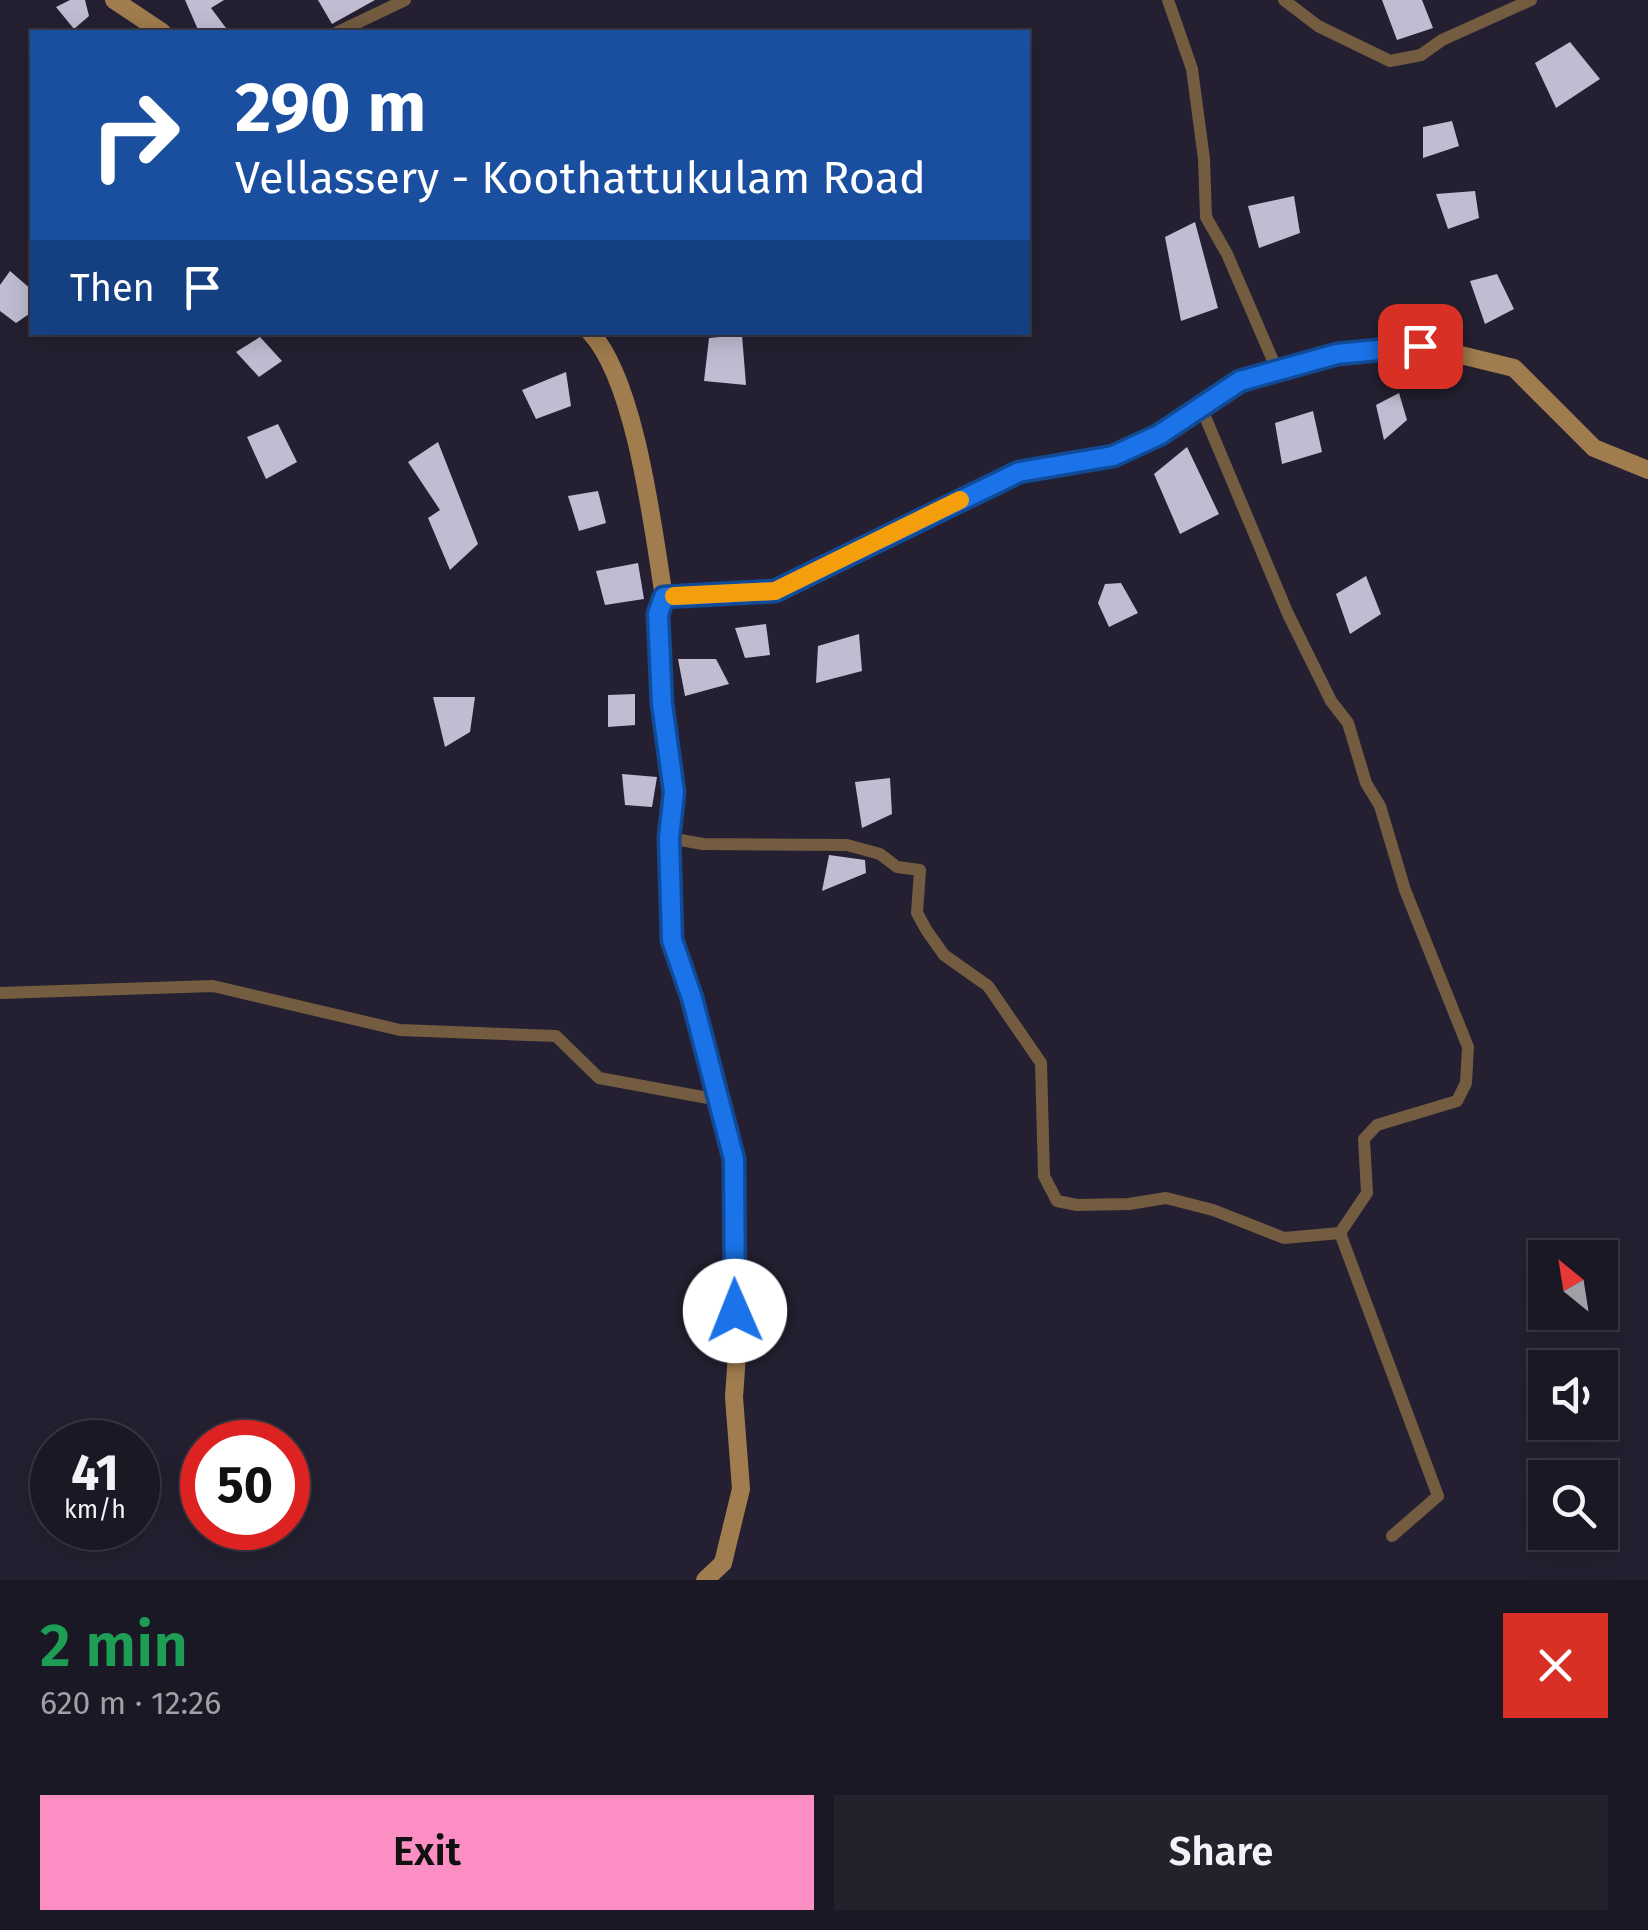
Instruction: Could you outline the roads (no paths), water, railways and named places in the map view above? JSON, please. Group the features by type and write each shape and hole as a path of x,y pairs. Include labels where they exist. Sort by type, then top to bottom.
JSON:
{"main road":[{"path":"114,0 159,30"},
{"path":"593,335 606,350 645,473 664,597 658,614 662,704 674,792 669,838 672,940 734,1159 738,1340 734,1398 741,1489 723,1563 704,1580"},
{"path":"664,597 775,591 1019,472 1113,456 1159,435 1240,381 1337,354 1420,346 1514,368 1594,448 1648,470"}],"street":[{"path":"342,30 404,0"},
{"path":"1168,0 1192,69 1204,159 1206,217 1227,254 1278,370"},
{"path":"1284,0 1318,26 1390,61 1421,56 1442,40 1531,0"},
{"path":"669,838 703,844 846,844 880,854 897,867 920,870 917,914 944,955 988,986 1040,1063 1044,1176 1057,1201 1077,1205 1129,1204 1166,1198 1213,1210 1284,1238 1340,1232 1367,1193 1364,1139 1377,1125 1457,1101 1466,1083 1468,1047 1405,890 1380,806 1366,782 1348,723 1331,701 1288,614 1201,407"},
{"path":"0,993 213,986 400,1030 556,1036 599,1078 720,1100"},
{"path":"1340,1232 1438,1496 1392,1536"}]}
